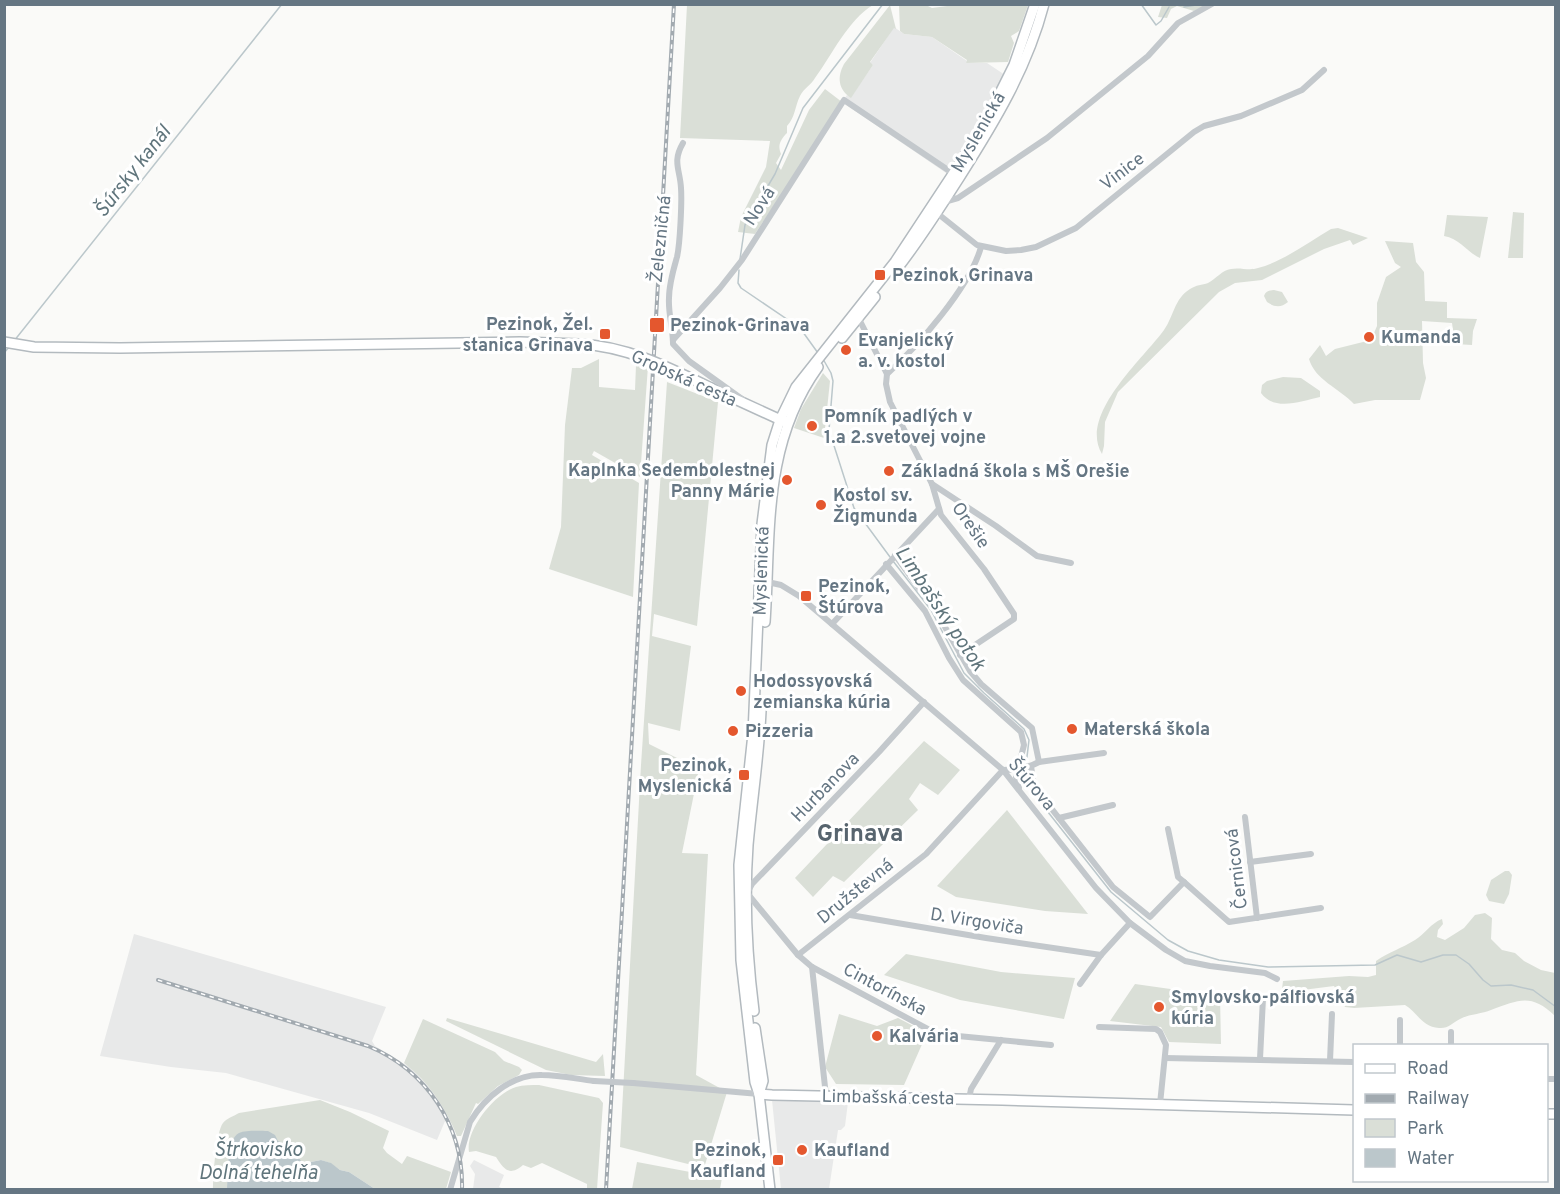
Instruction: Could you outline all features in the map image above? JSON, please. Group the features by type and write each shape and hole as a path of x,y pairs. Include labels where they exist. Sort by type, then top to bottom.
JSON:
{"main road":[{"path":"1010,85 1035,4"},
{"path":"1010,85 1029,52 1044,4"},
{"name":"Myslenická","path":"759,1094 763,1081 746,939 748,847 759,750 763,581 769,461 784,421 822,358 884,277 943,190 988,133 1010,85"},
{"name":"Myslenická","path":"822,358 859,319 903,261 944,202 956,175"},
{"path":"943,190 944,202"},
{"name":"Grobská cesta","path":"4,342 43,348 541,342 601,346 634,354 666,366 784,421"},
{"name":"Myslenická","path":"763,581 755,703 739,876 741,960 770,1190"},
{"name":"Limbašská cesta","path":"759,1094 1353,1110"}],"street":[{"name":"Myslenická","path":"944,202 958,198 1047,138 1148,56 1178,23 1212,4"},
{"name":"Vinice","path":"981,247 1021,250 1044,244 1069,232 1194,132 1204,126 1242,116 1302,90 1323,70"},
{"name":"Nová","path":"673,340 742,260 844,100 956,175"},
{"name":"Železničná","path":"673,340 669,297 672,272 677,256 681,187 677,170 678,152 683,143"},
{"path":"887,374 921,340 975,267 981,247 937,213"},
{"name":"Orešie","path":"859,319 887,374 886,384 890,402 932,484 939,509 950,528 1001,592 1015,616 1014,619 960,656"},
{"path":"673,340 675,347 687,359 711,378 733,391 752,408"},
{"path":"932,484 1038,556 1071,562"},
{"path":"832,624 939,509"},
{"path":"895,555 937,613 970,671 981,684 1032,728 1039,762"},
{"path":"887,563 925,611 963,680 1021,732 1024,745 1016,777 1020,791"},
{"name":"Štúrova","path":"763,581 791,590 1003,770 1096,888 1130,923 1185,961 1265,973 1278,980"},
{"name":"Hurbanova","path":"747,892 924,702"},
{"path":"1003,770 1032,766 1039,762 1104,753"},
{"path":"1032,766 1034,786 1059,818 1113,887 1150,917 1184,882"},
{"name":"Družstevná","path":"798,955 926,854 1003,770"},
{"path":"1059,818 1113,805"},
{"name":"Černicová","path":"1245,817 1257,918"},
{"path":"1168,829 1178,877 1229,922 1321,908"},
{"path":"1250,862 1311,854"},
{"name":"Cintorínska","path":"747,892 798,955 813,967 937,1034 1051,1045"},
{"name":"D. Virgoviča","path":"850,915 1101,955"},
{"path":"1080,984 1101,955 1130,923"},
{"name":"Cintorínska","path":"813,967 826,1096"},
{"path":"1260,1059 1263,998"},
{"path":"1330,1061 1332,1014"},
{"path":"1400,1020 1400,1044"},
{"path":"1099,1027 1156,1029 1160,1032 1166,1045 1160,1104"},
{"path":"1450,1044 1451,1032"},
{"path":"969,1099 971,1089 1001,1040"},
{"path":"1165,1058 1353,1062"},
{"path":"450,1190 470,1122 483,1104 496,1092 512,1083 540,1075 759,1094"}],"shaded area":[{"path":"894,27 904,34 932,37 967,61 966,63 987,63 1005,75 949,175 842,102 847,95 851,97 873,65 870,63"},
{"path":"134,934 386,1007 372,1041 375,1046 411,1068 433,1091 448,1114 437,1140 369,1113 226,1073 100,1056"},
{"path":"772,1100 848,1102 845,1126 838,1130 829,1189 781,1189"},
{"path":"474,1160 504,1175 499,1187 504,1189 473,1189 475,1174 470,1166"}],"green space":[{"path":"962,4 1028,5 1019,31 1011,36 1014,43 1008,62 966,63 967,60 932,37 904,34 900,31 899,5 926,5 932,8"},
{"path":"687,5 873,5 848,29 800,96 792,119 787,126 787,133 781,140 781,154 776,163 781,170 809,110 825,89 842,102 755,234 738,232 741,217 766,167 770,141 680,138"},
{"path":"890,5 896,29 894,28 870,62 873,65 851,98 841,87 840,78 844,64"},
{"path":"1162,5 1209,5 1194,11 1177,6 1171,9 1167,18 1158,17"},
{"path":"1513,212 1524,213 1523,258 1508,258"},
{"path":"1447,215 1488,217 1480,258 1455,240 1444,236"},
{"path":"1338,228 1368,238 1353,245 1350,240 1324,249 1262,280 1235,283 1219,292 1118,392 1105,422 1102,454 1097,439 1099,422 1106,405 1129,371 1164,330 1177,303 1185,293 1194,287 1208,283 1228,270 1255,269 1268,265 1331,229"},
{"path":"1385,241 1413,243 1416,262 1424,272 1425,301 1447,302 1447,318 1477,319 1472,345 1455,344 1452,323 1422,321 1423,363 1426,378 1420,400 1375,400 1354,404 1316,373 1309,359 1320,345 1326,356 1335,349 1371,340 1377,326 1377,303 1386,277 1401,267 1395,263"},
{"path":"1274,290 1282,292 1288,302 1278,306 1267,302 1265,294"},
{"path":"599,359 599,387 635,390 636,365 648,366 640,477 594,451 592,455 639,483 633,597 549,569 561,527 565,425 572,368 581,368"},
{"path":"823,373 830,381 824,438 794,428 801,409"},
{"path":"1283,377 1301,378 1320,391 1320,397 1297,403 1281,404 1267,399 1261,393 1262,385 1267,381"},
{"path":"667,382 718,402 697,626 654,614 652,636 691,646 680,731 648,723 649,744 699,769 682,853 708,854 696,1075 727,1092 704,1168 620,1147 641,765"},
{"path":"924,741 960,770 938,795 920,783 909,799 918,810 844,882 833,876 813,897 795,878"},
{"path":"1007,810 1088,914 1045,911 956,897 937,886"},
{"path":"1509,871 1512,875 1509,894 1504,904 1489,901 1486,895 1491,880"},
{"path":"1485,913 1492,918 1491,939 1502,950 1515,953 1541,970 1555,973 1555,1016 1532,1001 1517,1001 1467,1016 1447,1027 1439,1028 1428,1025 1405,1005 1345,1007 1334,986 1287,992 1282,989 1283,981 1376,975 1376,961 1415,940 1438,921 1442,919 1443,924 1438,930 1437,937 1445,940 1464,928 1475,915"},
{"path":"906,954 1001,972 1075,978 1064,1019 960,1000 884,975"},
{"path":"1135,984 1220,996 1221,1044 1169,1042 1161,1027 1110,1021"},
{"path":"839,1014 877,1026 898,1018 927,1033 904,1085 836,1084 825,1067"},
{"path":"447,1018 596,1062 603,1054 605,1076 571,1075 546,1070 446,1021"},
{"path":"423,1019 495,1052 504,1061 522,1070 519,1075 498,1086 478,1104 476,1103 461,1136 457,1136 442,1105 429,1087 404,1063"},
{"path":"539,1085 599,1098 603,1103 597,1189 587,1189 587,1184 542,1163 531,1168 523,1165 510,1171 504,1168 496,1157 476,1151 469,1152 472,1133 491,1104 516,1087"},
{"path":"320,1100 389,1131 383,1148 402,1164 407,1156 451,1172 446,1189 375,1189 330,1163 321,1160 306,1163 300,1161 278,1141 242,1132 229,1153 227,1189 213,1190 217,1144 225,1121 239,1113"},
{"path":"637,1162 722,1178 720,1189 632,1189"}],"water":[{"name":"Štrkovisko Dolná tehelňa","path":"245,1131 268,1131 275,1135 278,1141 292,1148 301,1161 306,1163 321,1160 331,1163 375,1189 227,1189 230,1150 235,1137"}],"waterway":[{"name":"Šúrsky kanál","path":"14,341 282,4"},
{"name":"Limbašský potok","path":"740,259 745,225 775,174 803,108 883,4"},
{"path":"1141,4 1156,25 1169,7"},
{"path":"1184,7 1202,4"},
{"name":"Limbašský potok","path":"739,270 738,283 741,288 800,328 818,353"},
{"name":"Šúrsky kanál","path":"4,353 9,347"},
{"name":"Limbašský potok","path":"823,359 833,381 829,430 854,508 890,557"},
{"name":"Limbašský potok","path":"893,561 931,610 964,673 1024,729 1029,740 1026,765"},
{"name":"Limbašský potok","path":"1025,770 1026,779 1033,793 1111,892 1168,940 1188,951 1219,960 1268,967 1375,965 1397,955 1421,962 1443,955 1456,955 1469,964 1491,986 1511,985 1533,990 1556,1007"}],"railway":[{"path":"606,1190 674,4"},
{"path":"158,980 368,1046 389,1056 424,1085 448,1123 461,1166 462,1190"}],"place":[{"name":"Pezinok, Grinava","path":"880,275"},
{"name":"Pezinok-Grinava","path":"657,325"},
{"name":"Pezinok, Žel. stanica Grinava","path":"605,334"},
{"name":"Kumanda","path":"1369,337"},
{"name":"Evanjelický a. v. kostol","path":"846,350"},
{"name":"Pomník padlých v 1.a 2.svetovej vojne","path":"812,426"},
{"name":"Základná škola s MŠ Orešie","path":"889,471"},
{"name":"Kaplnka Sedembolestnej Panny Márie","path":"787,480"},
{"name":"Kostol sv. Žigmunda","path":"821,505"},
{"name":"Pezinok, Štúrova","path":"806,596"},
{"name":"Hodossyovská zemianska kúria","path":"741,691"},
{"name":"Materská škola","path":"1072,729"},
{"name":"Pizzeria","path":"733,731"},
{"name":"Pezinok, Myslenická","path":"744,775"},
{"name":"Smylovsko-pálfiovská kúria","path":"1159,1007"},
{"name":"Kalvária","path":"877,1036"},
{"name":"Kaufland","path":"802,1150"},
{"name":"Pezinok, Kaufland","path":"778,1160"}],"district":[{"name":"Grinava","path":"860,833"}]}
